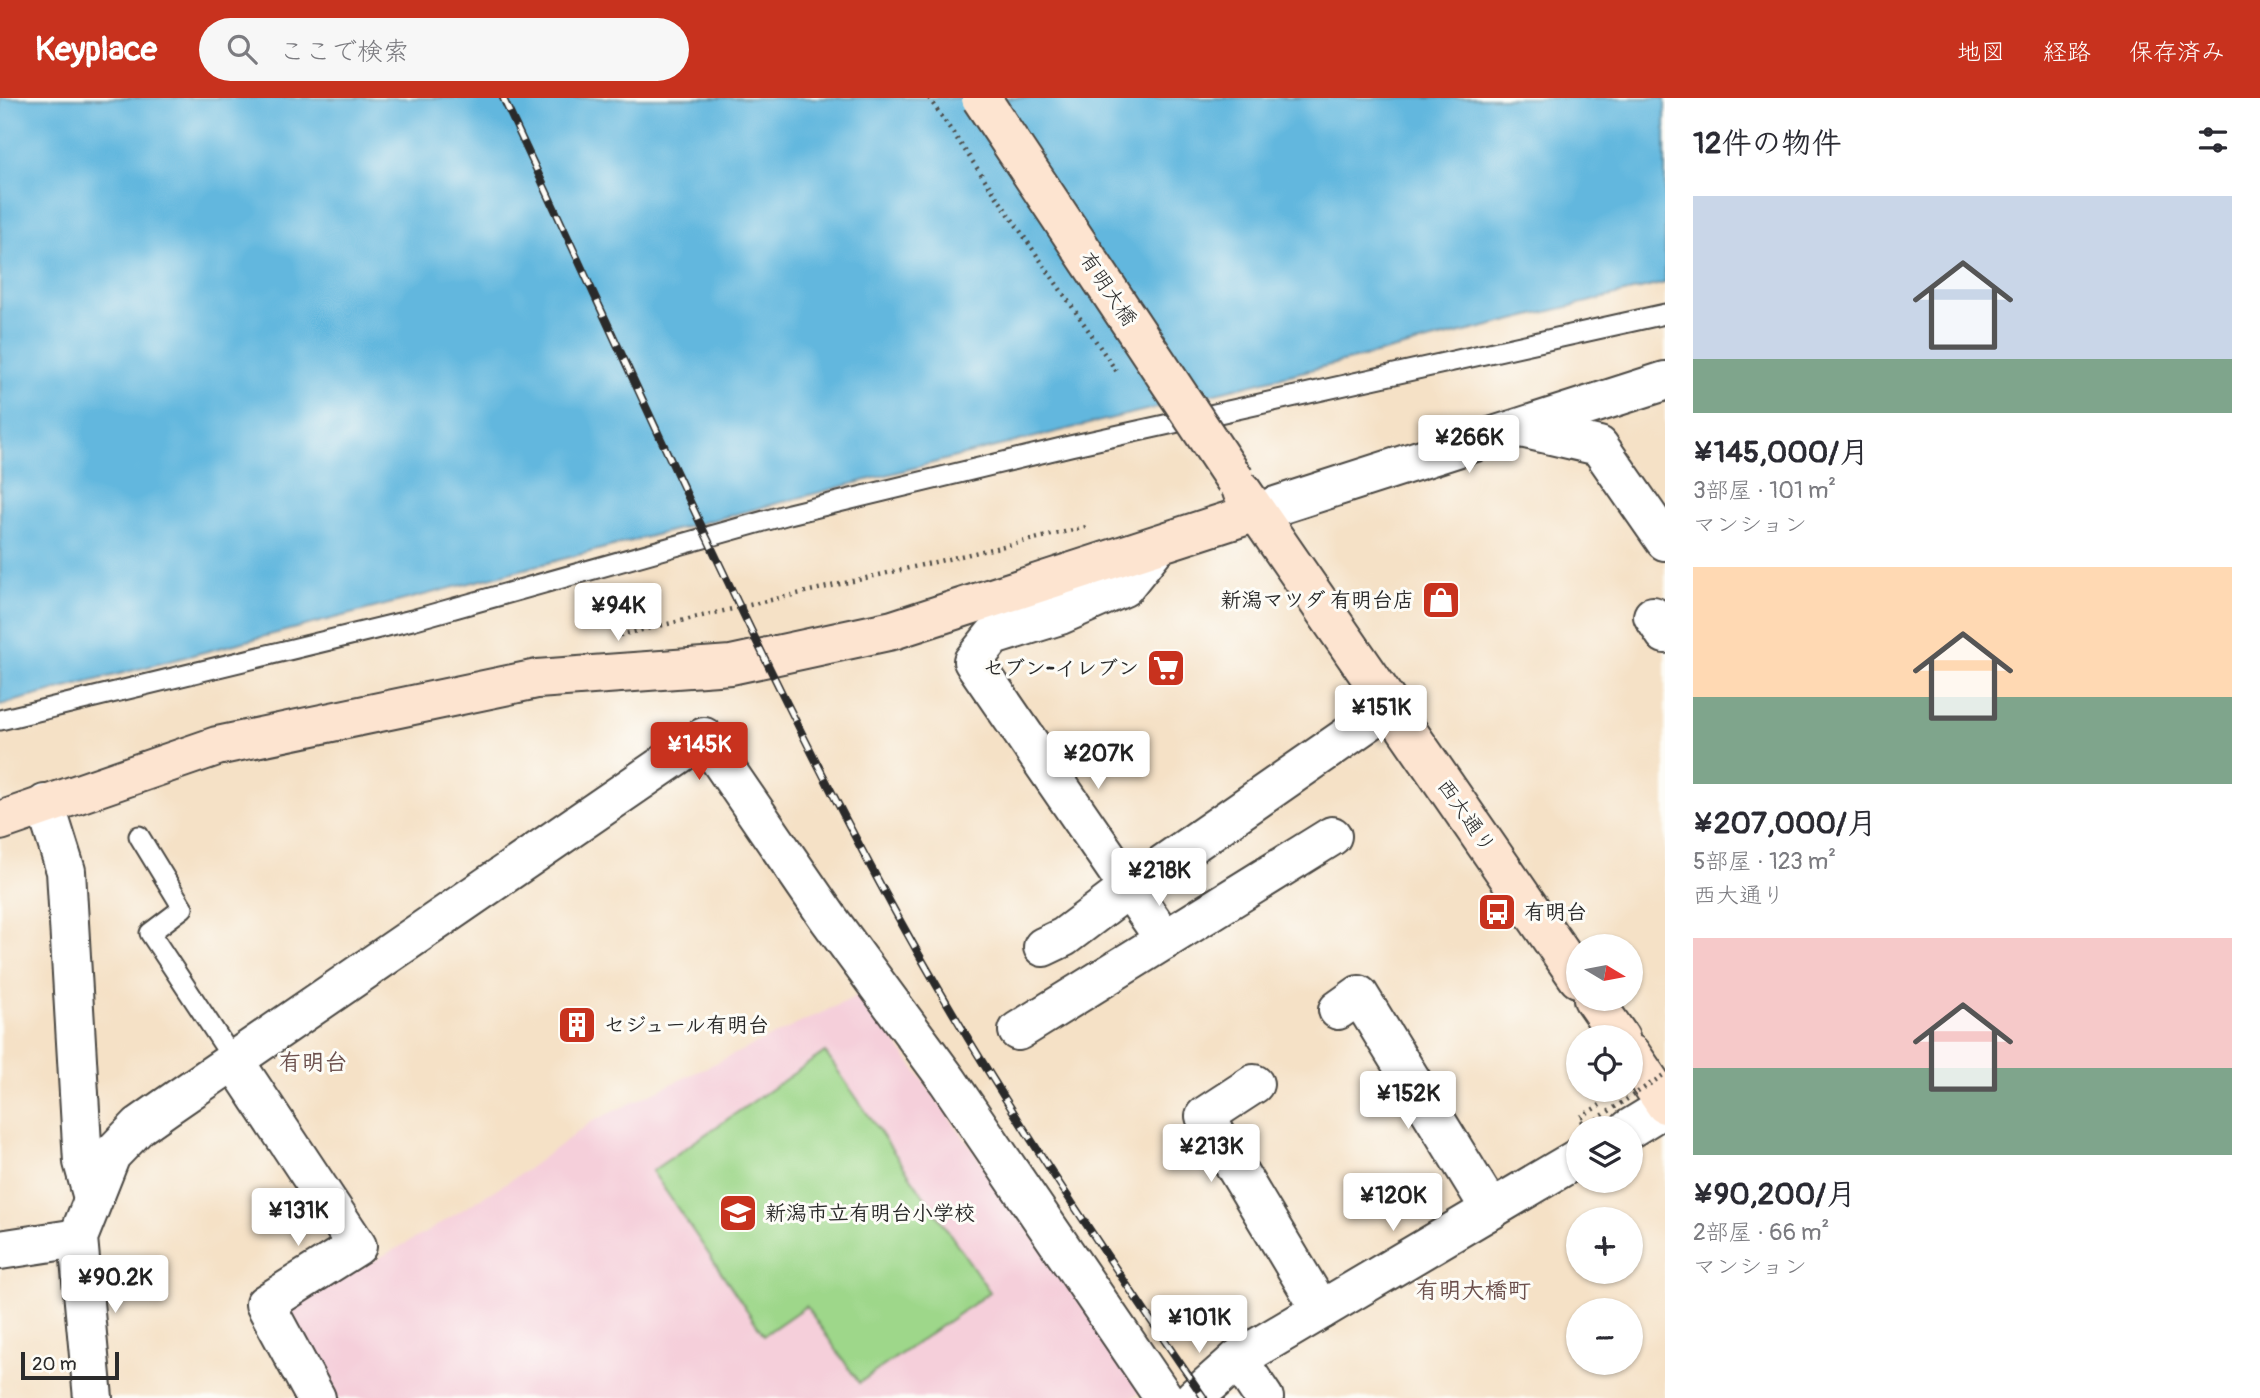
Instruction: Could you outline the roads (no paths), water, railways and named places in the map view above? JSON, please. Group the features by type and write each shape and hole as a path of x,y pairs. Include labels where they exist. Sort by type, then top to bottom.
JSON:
{"street":[{"name":"有明大橋","path":"981,98 1235,480"},
{"path":"0,821 217,746 524,681 731,665 893,630 1665,381"},
{"path":"1520,427 1599,446 1665,540"},
{"name":"西大通り","path":"1235,480 1254,513 1566,961"},
{"path":"1157,547 1124,587 1060,615 993,636 973,661 1165,940"},
{"path":"1043,947 1065,937 1129,888 1391,706"},
{"path":"93,1398 78,1238 111,1155 139,1126 704,737 829,919 948,1081 1164,1398"},
{"path":"45,804 66,871 83,1162 93,1198"},
{"path":"1018,1031 1332,836"},
{"path":"1338,1010 1359,995 1491,1210"},
{"path":"235,1062 357,1246 265,1304 316,1398"},
{"path":"1616,1116 1665,1105 1643,1072"},
{"path":"1254,1084 1205,1116 1321,1310"},
{"path":"1194,1398 1238,1359 1491,1210 1566,1155"},
{"path":"0,1250 78,1238"},
{"path":"1238,1359 1264,1398"}],"lane":[{"path":"0,720 412,620 830,504 1096,440 1665,314"},
{"path":"139,836 183,908 150,933 235,1062"}],"water":[{"path":"0,98 1665,98 1665,283 979,451 0,705"}],"railway":[{"path":"503,98 732,591 879,882 954,1015 1034,1145 1204,1398"}],"place":[{"name":"新潟マツダ 有明台店","path":"1441,600"},
{"name":"セブン-イレブン","path":"1166,668"},
{"name":"有明台","path":"1497,912"},
{"name":"セジュール有明台","path":"577,1025"},
{"name":"新潟市立有明台小学校","path":"738,1213"}],"district":[{"name":"有明台","path":"313,1062"},
{"name":"有明大橋町","path":"1473,1290"}]}
